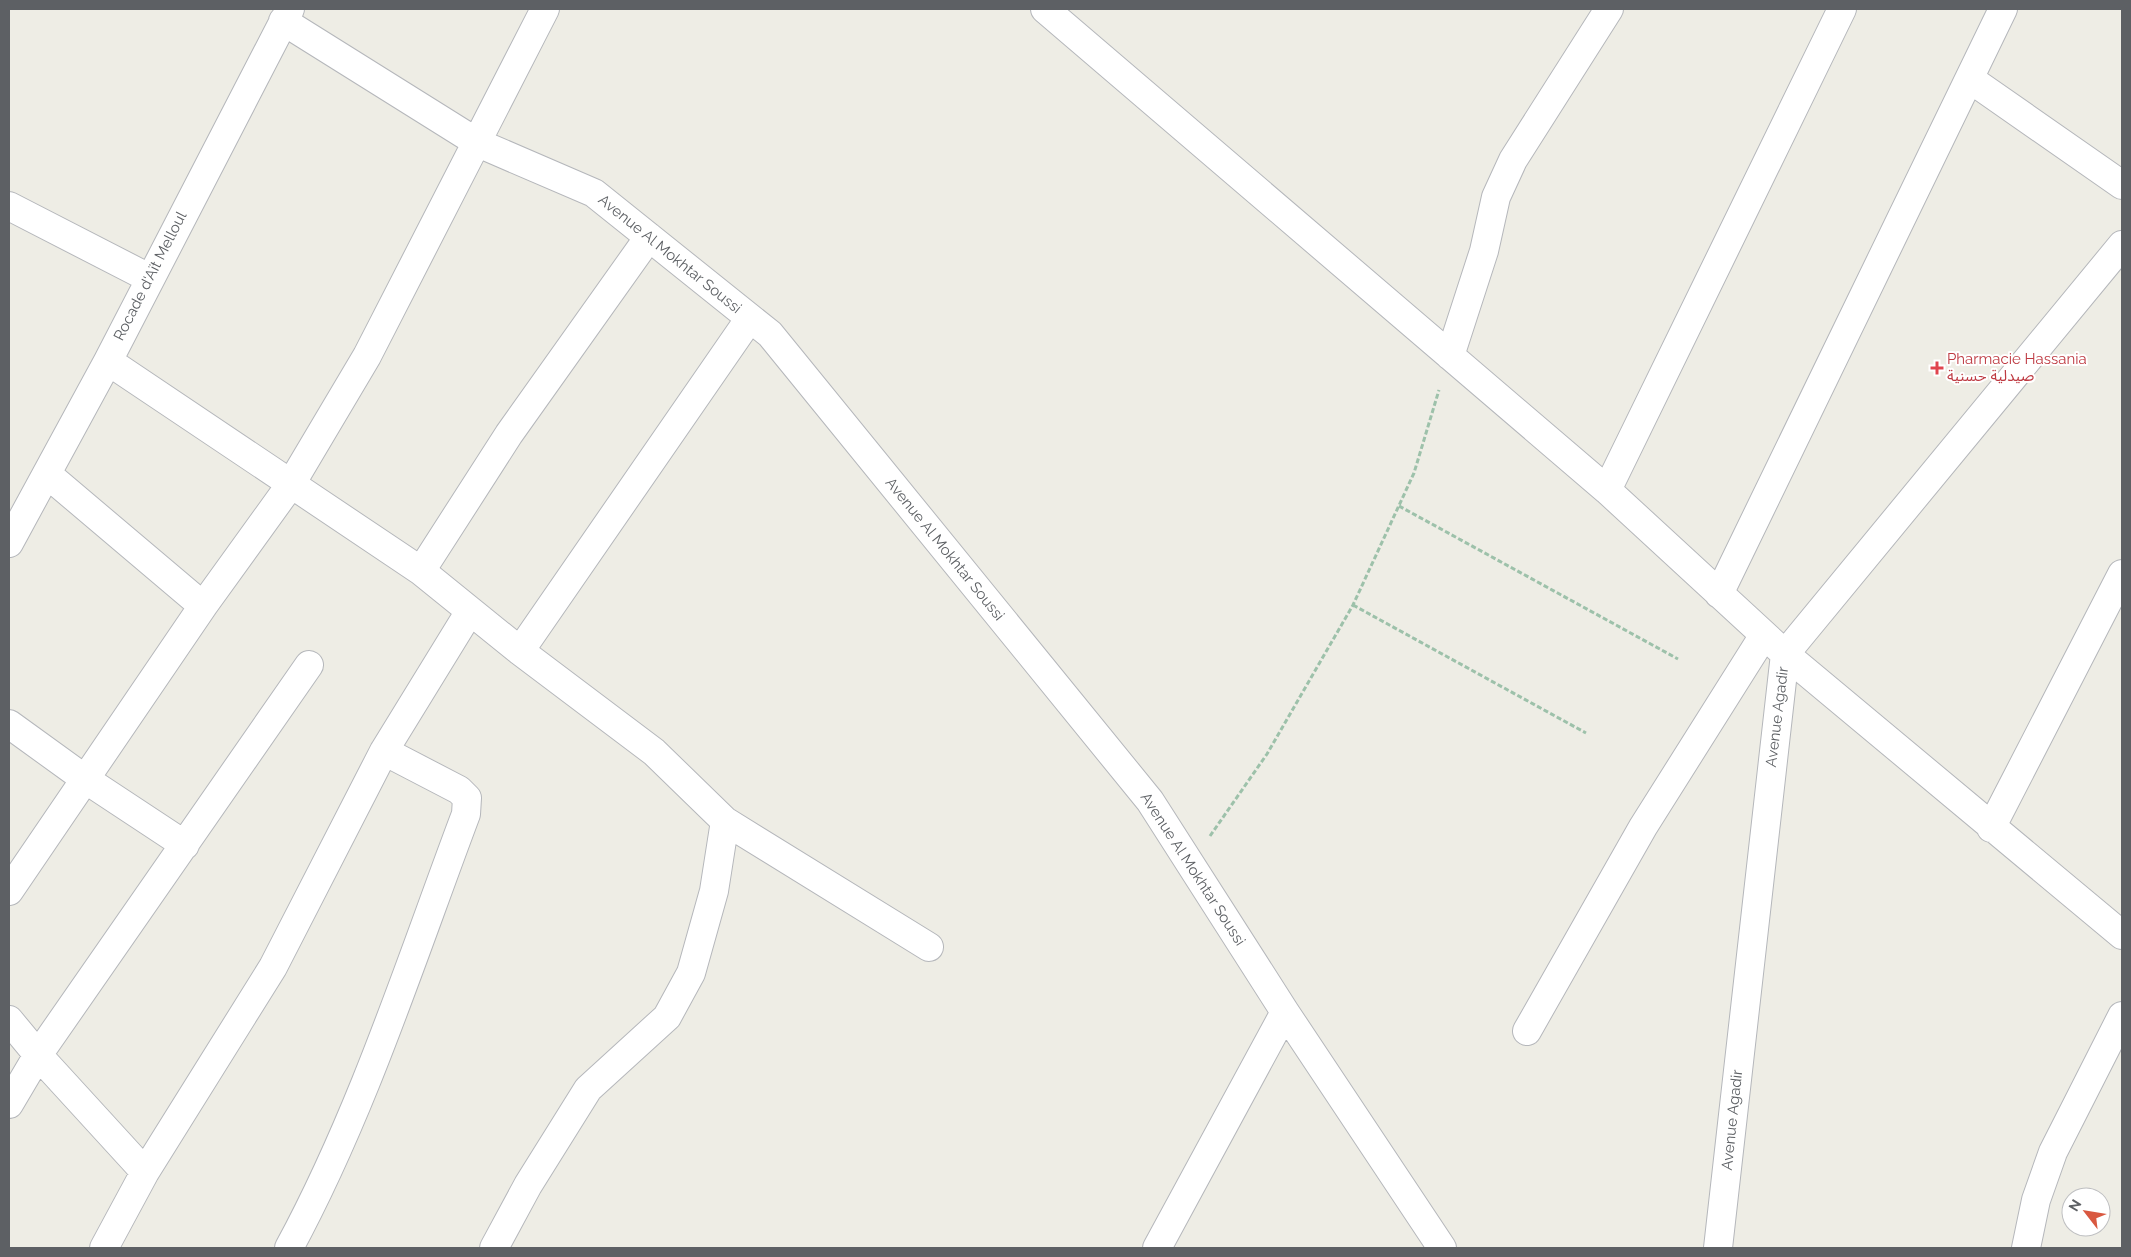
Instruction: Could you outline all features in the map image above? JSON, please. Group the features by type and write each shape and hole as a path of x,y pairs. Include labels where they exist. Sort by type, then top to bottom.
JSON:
{"street":[{"path":"9,891 203,606 291,484 367,356 478,143 545,9"},
{"path":"1045,9 1607,490 1785,654 1991,828 2122,935"},
{"path":"1450,356 1484,251 1496,197 1513,160 1609,9"},
{"path":"1607,490 1842,9"},
{"path":"1719,594 2004,9"},
{"name":"Avenue Al Mokhtar Soussi","path":"286,15 478,143 594,193 770,334 1150,801 1285,1012 1442,1248"},
{"name":"Rocade d'Aït Melloul","path":"9,543 108,361 149,278 286,15"},
{"path":"1970,79 2122,185"},
{"path":"9,206 149,278"},
{"path":"421,571 510,434 649,237"},
{"name":"Avenue Agadir","path":"1718,1248 1785,654 2122,245"},
{"path":"520,651 750,318"},
{"path":"108,361 421,571 520,651 654,752 725,822 929,947"},
{"path":"47,474 203,606"},
{"path":"1991,828 2122,574"},
{"path":"104,1248 145,1172 273,967 384,751 470,611"},
{"path":"1527,1031 1643,828 1764,635"},
{"path":"9,1104 38,1055 309,665"},
{"path":"9,724 85,779 185,845"},
{"path":"289,1248 315,1200 370,1070 466,814 467,798 458,790 384,751"},
{"path":"494,1248 528,1185 588,1089 667,1017 691,973 714,891 725,822"},
{"path":"1157,1248 1285,1012"},
{"path":"2026,1248 2036,1200 2053,1152 2122,1016"},
{"path":"9,1020 38,1055 145,1172"}],"path":[{"path":"1191,863 1267,754 1353,605 1414,473 1450,356"},
{"path":"1399,506 1678,659"},
{"path":"1353,605 1586,733"}],"place":[{"name":"Pharmacie Hassania صيدلية حسنية","path":"1937,368"}]}
